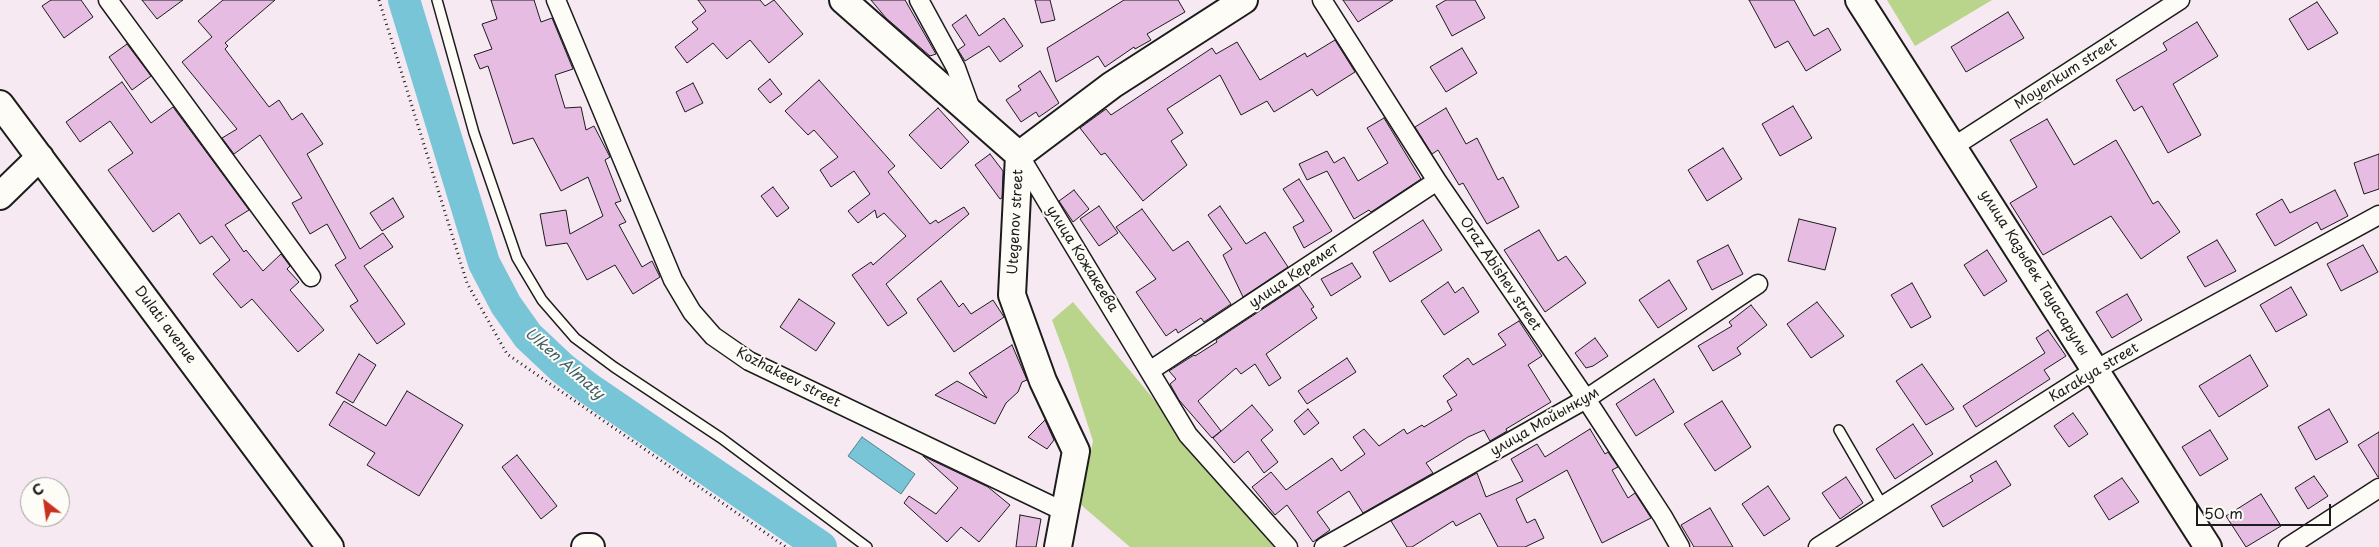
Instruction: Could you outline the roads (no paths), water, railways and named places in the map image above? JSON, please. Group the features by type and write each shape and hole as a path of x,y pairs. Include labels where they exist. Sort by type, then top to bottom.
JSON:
{"street":[{"path":"108,0 311,277"},
{"name":"Kozhakeev street","path":"556,0 672,280 692,312 713,336 750,361 1065,512"},
{"name":"улица Кожакеева","path":"843,0 1019,155 1151,370 1188,435 1288,547"},
{"path":"919,0 956,68 972,112"},
{"name":"Utegenov street","path":"1058,547 1076,451 1042,381 1012,295 1019,155 1112,85 1244,0"},
{"name":"Oraz Abishev street","path":"1322,0 1437,181 1664,517 1680,547"},
{"name":"улица Казыбек Тауасарулы","path":"1859,0 2208,547"},
{"name":"Moyenkum street","path":"1953,147 2180,0"},
{"name":"Dulati avenue","path":"0,104 330,547"},
{"path":"0,196 40,157"},
{"name":"улица Керемет","path":"1151,370 1437,181"},
{"name":"Karakya street","path":"1818,547 2095,370 2379,215"},
{"name":"улица Мойынкум","path":"1324,547 1586,399 1758,284"},
{"path":"2288,547 2379,488"},
{"path":"584,547 591,547"}],"lane":[{"path":"437,0 474,133 516,258 542,300 575,338 590,350 721,438 867,547"},
{"path":"1840,430 1883,506"}],"water":[{"path":"862,437 915,474 901,494 848,456"}],"waterway":[{"name":"Ulken Almaty","path":"404,0 484,263 506,305 528,336 562,368 588,388 821,547"}]}
